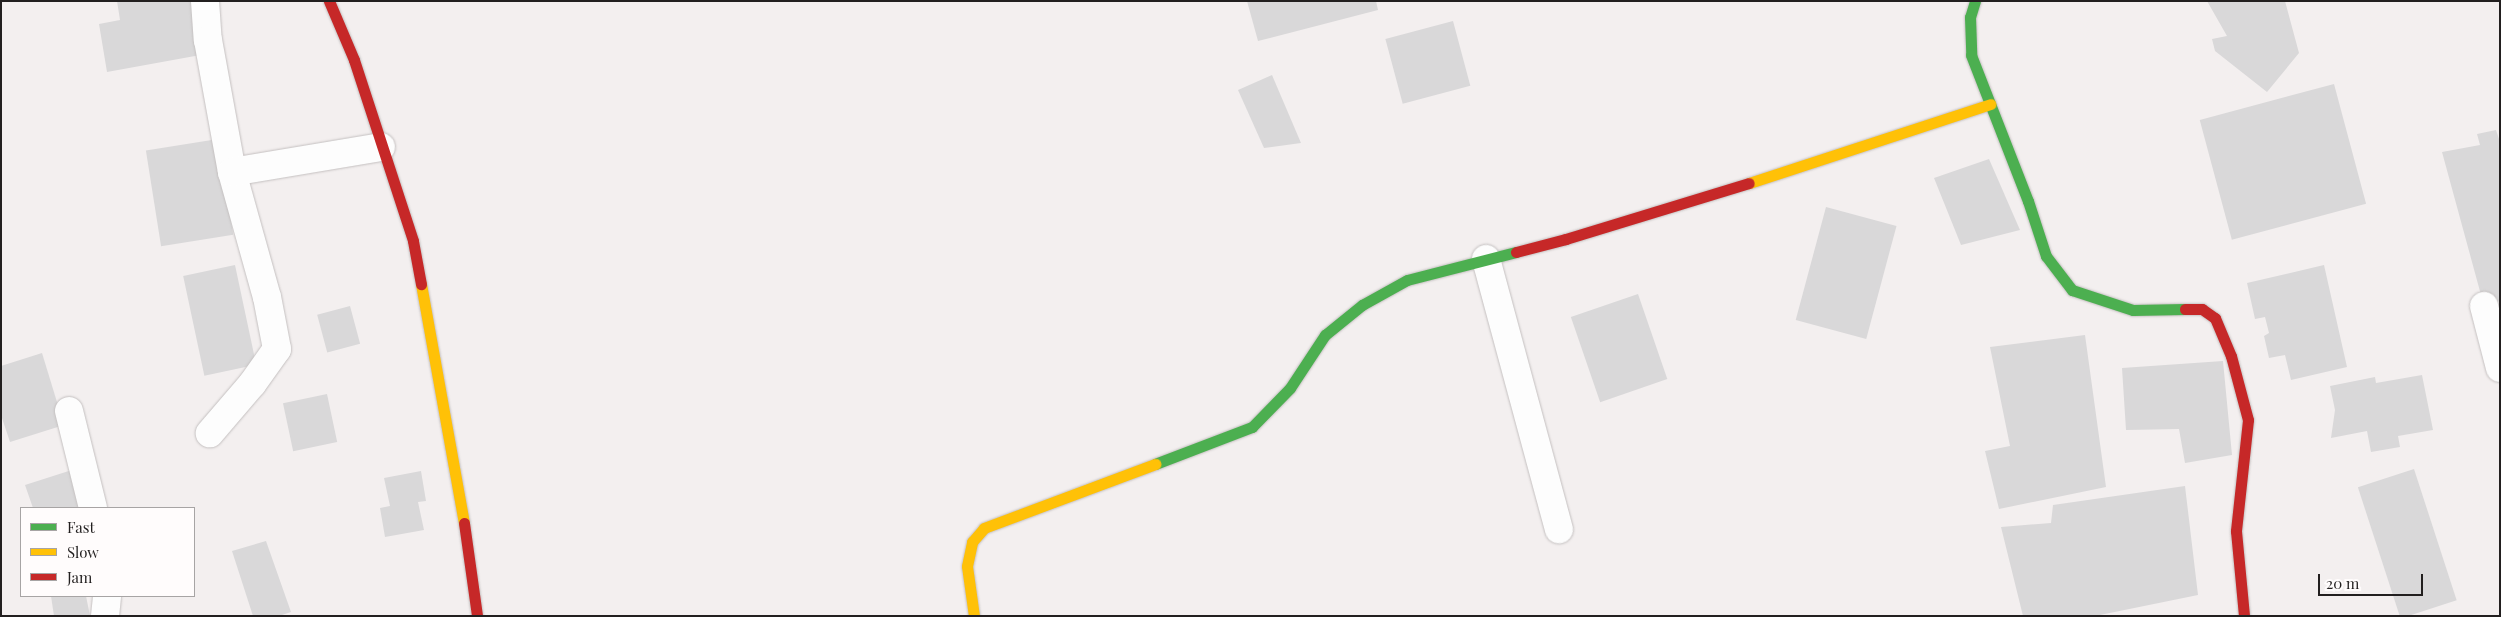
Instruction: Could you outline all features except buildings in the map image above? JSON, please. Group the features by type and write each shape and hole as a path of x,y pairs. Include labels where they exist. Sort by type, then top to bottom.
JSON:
{"street":[{"path":"205,1 208,40 232,172 267,296 277,349 252,384 210,433"},
{"path":"329,1 354,60 380,147 413,240 463,514 476,616"},
{"path":"1975,1 1970,17 1971,55 2028,201 2046,256 2072,290 2132,310 2202,309 2215,318 2231,356 2248,420 2236,531 2244,616"},
{"path":"974,616 967,566 972,542 984,528 1252,427 1290,388 1325,335 1362,305 1408,280 1566,239 1786,172 1990,104"},
{"path":"232,172 380,147"},
{"path":"1486,259 1559,529"},
{"path":"2484,306 2500,368"},
{"path":"69,411 93,507"},
{"path":"105,616 107,597"}],"traffic: fast":[{"path":"1975,1 1970,17 1971,55 2028,201 2046,256 2072,290 2133,310 2185,309"},
{"path":"1155,464 1252,427 1290,388 1325,335 1362,305 1407,280 1516,252"}],"traffic: slow":[{"path":"1749,183 1990,104"},
{"path":"421,284 464,523"},
{"path":"974,616 967,566 972,542 984,528 1155,464"}],"traffic: jam":[{"path":"329,1 354,60 413,241 421,284"},
{"path":"1516,252 1566,239 1749,183"},
{"path":"2185,309 2202,309 2215,318 2231,356 2248,420 2236,531 2244,616"},
{"path":"464,523 477,616"}]}
